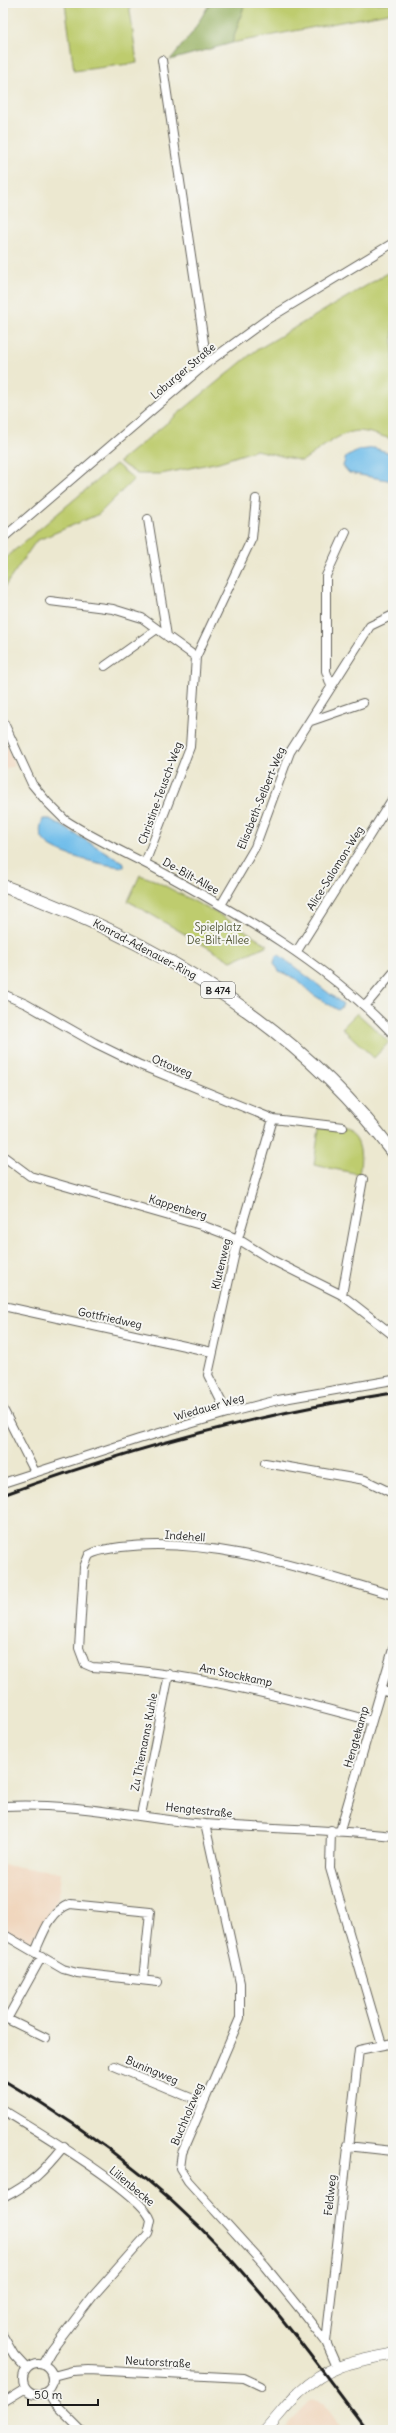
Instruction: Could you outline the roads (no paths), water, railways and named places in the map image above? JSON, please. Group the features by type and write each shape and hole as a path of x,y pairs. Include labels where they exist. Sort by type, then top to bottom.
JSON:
{"main road":[{"name":"Konrad-Adenauer-Ring","path":"3,886 112,930 185,969 228,996 271,1028 321,1071 362,1114 393,1152"},
{"path":"266,2430 310,2382 337,2367 393,2354"}],"street":[{"path":"162,60 207,363"},
{"name":"Loburger Straße","path":"3,538 207,363 266,320 393,243"},
{"name":"Christine-Teusch-Weg","path":"145,863 190,747 196,657 252,538 256,499"},
{"path":"148,519 167,636"},
{"path":"331,686 326,671 326,576 346,532"},
{"path":"50,601 113,609 142,618 196,657"},
{"name":"Elisabeth-Selbert-Weg","path":"221,905 255,847 290,752 370,626 393,615"},
{"path":"105,666 157,629"},
{"path":"311,721 363,703"},
{"name":"De-Bilt-Allee","path":"3,721 32,784 47,802 77,827 221,905 297,951 366,1005 393,1034"},
{"name":"Alice-Salomon-Weg","path":"297,951 393,798"},
{"path":"366,1005 393,973"},
{"name":"Ottoweg","path":"3,994 26,1004 95,1043 140,1065 272,1119 343,1127"},
{"name":"Klutenweg","path":"227,1413 208,1374 238,1238 272,1119"},
{"name":"Kappenberg","path":"3,1156 30,1176 196,1224 238,1238 270,1259 342,1295 393,1335"},
{"path":"342,1295 363,1179"},
{"name":"Gottfriedweg","path":"3,1306 212,1352"},
{"name":"Wiedauer Weg","path":"3,1483 227,1413 278,1400 393,1380"},
{"path":"3,1409 35,1472"},
{"path":"265,1463 365,1480 393,1494"},
{"name":"Indehell","path":"92,1667 85,1664 79,1648 84,1567 89,1555 96,1551 144,1544 204,1548 259,1558 393,1595"},
{"name":"Hengtekamp","path":"340,1830 393,1649"},
{"name":"Am Stockkamp","path":"92,1667 169,1674 263,1692 372,1722"},
{"name":"Zu Thiemanns Kuhle","path":"141,1814 169,1674"},
{"path":"381,1690 393,1694"},
{"name":"Hengtestraße","path":"3,1806 56,1805 141,1814 205,1824 340,1830 393,1836"},
{"name":"Buchholzweg","path":"205,1824 240,1983 242,2000 240,2018 182,2153 180,2168 183,2175 265,2266 326,2342 337,2367"},
{"path":"331,1830 330,1868 382,2045 393,2042"},
{"path":"46,2038 7,2019 56,1914 62,1907 70,1904 150,1912 143,1980"},
{"path":"3,1934 63,1969 77,1973 158,1982"},
{"name":"Feldweg","path":"326,2342 358,2050 382,2045"},
{"name":"Buningweg","path":"114,2066 203,2103"},
{"name":"Lilienbecke","path":"3,2110 64,2146 146,2210 151,2220 151,2227 148,2234 92,2296 51,2350 43,2365"},
{"path":"3,2198 28,2185 44,2170 64,2146"},
{"path":"347,2146 393,2151"},
{"path":"3,2336 14,2355 28,2369"},
{"path":"35,2365 43,2365 50,2369 53,2376 52,2385 47,2392 36,2394 26,2388 24,2376 28,2369 35,2365"},
{"name":"Neutorstraße","path":"53,2376 72,2371 89,2370 244,2378 261,2386"},
{"path":"3,2402 26,2388"},
{"path":"47,2392 54,2404 81,2430"}],"water":[{"path":"374,448 393,454 393,481 349,473 343,466 346,457 360,450"},
{"path":"43,819 50,819 124,863 124,867 106,865 71,856 52,847 46,843 41,835 40,829"},
{"path":"279,955 343,1004 341,1008 338,1010 312,994 296,979 279,971 274,963 276,956"}],"railway":[{"path":"3,1495 98,1462 195,1434 294,1411 393,1393"},
{"path":"3,2080 73,2124 106,2148 139,2173 201,2228 230,2258 271,2306 367,2430"}],"park label":[{"name":"Spielplatz De-Bilt-Allee","path":"218,933"}]}
